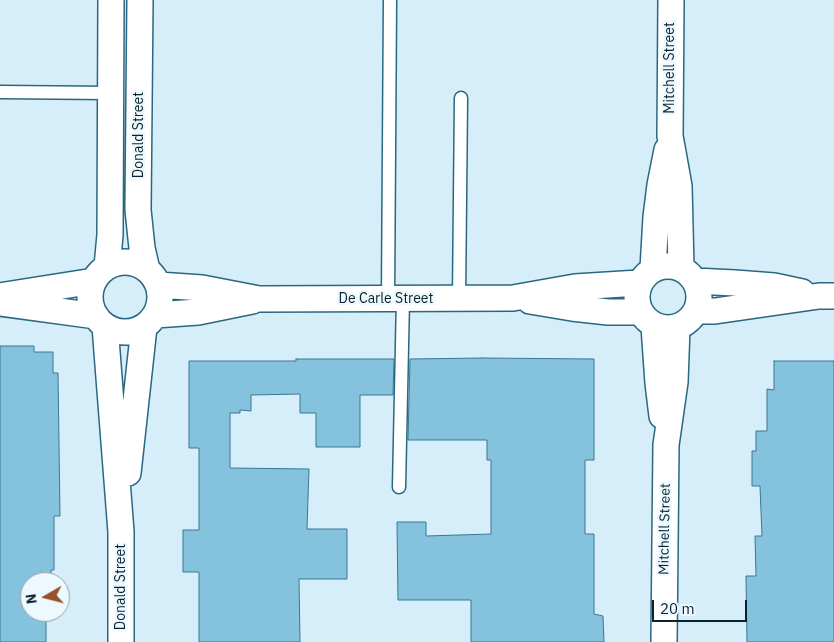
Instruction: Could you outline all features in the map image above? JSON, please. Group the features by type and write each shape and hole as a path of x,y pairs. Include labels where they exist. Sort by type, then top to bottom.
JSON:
{"street":[{"name":"Donald Street","path":"101,274 110,235 112,0"},
{"name":"Donald Street","path":"140,0 138,210 142,248 153,277"},
{"name":"Mitchell Street","path":"671,0 670,136 679,186 688,275"},
{"name":"Mitchell Street","path":"646,276 660,185 670,136"},
{"path":"0,296 101,274 118,263 128,262 138,265 153,277 160,295 159,305 150,321 135,331 125,332 114,330 100,321 0,303"},
{"path":"688,275 699,291 699,302 691,318 657,322 636,303 636,293 646,276 662,266 672,266 688,275 735,283 774,286 826,296"},
{"path":"100,321 90,299 101,274"},
{"name":"De Carle Street","path":"513,298 646,276"},
{"name":"De Carle Street","path":"153,277 259,299 513,298 608,312 657,322"},
{"path":"696,311 715,311 826,296"},
{"name":"De Carle Street","path":"150,321 259,299"},
{"name":"Donald Street","path":"100,321 121,532 120,642"},
{"name":"Donald Street","path":"121,532 150,321"},
{"name":"Mitchell Street","path":"657,322 675,382 666,445 664,642"}],"lane":[{"path":"390,0 399,488"},
{"path":"0,92 110,94"},
{"path":"459,298 461,98"}],"building":[{"path":"0,346 34,346 34,352 53,352 53,373 58,373 60,516 54,516 54,570 51,570 51,572 20,572 20,622 46,622 46,642 0,642"},
{"path":"296,359 394,359 393,395 360,395 360,447 316,447 316,413 300,413 300,394 251,395 251,411 240,410 240,413 230,413 230,468 309,469 307,529 347,529 347,579 299,579 300,642 199,642 199,572 183,572 183,530 199,530 199,448 189,448 189,361 296,361"},
{"path":"410,359 594,359 594,460 585,460 585,534 594,534 594,614 603,616 604,642 471,642 471,600 398,600 397,522 426,522 426,536 491,534 491,460 487,460 487,440 408,440"},
{"path":"774,361 834,361 834,642 747,642 746,576 756,576 755,536 762,536 760,486 752,486 752,451 756,451 756,431 767,431 767,389 774,390"}]}
